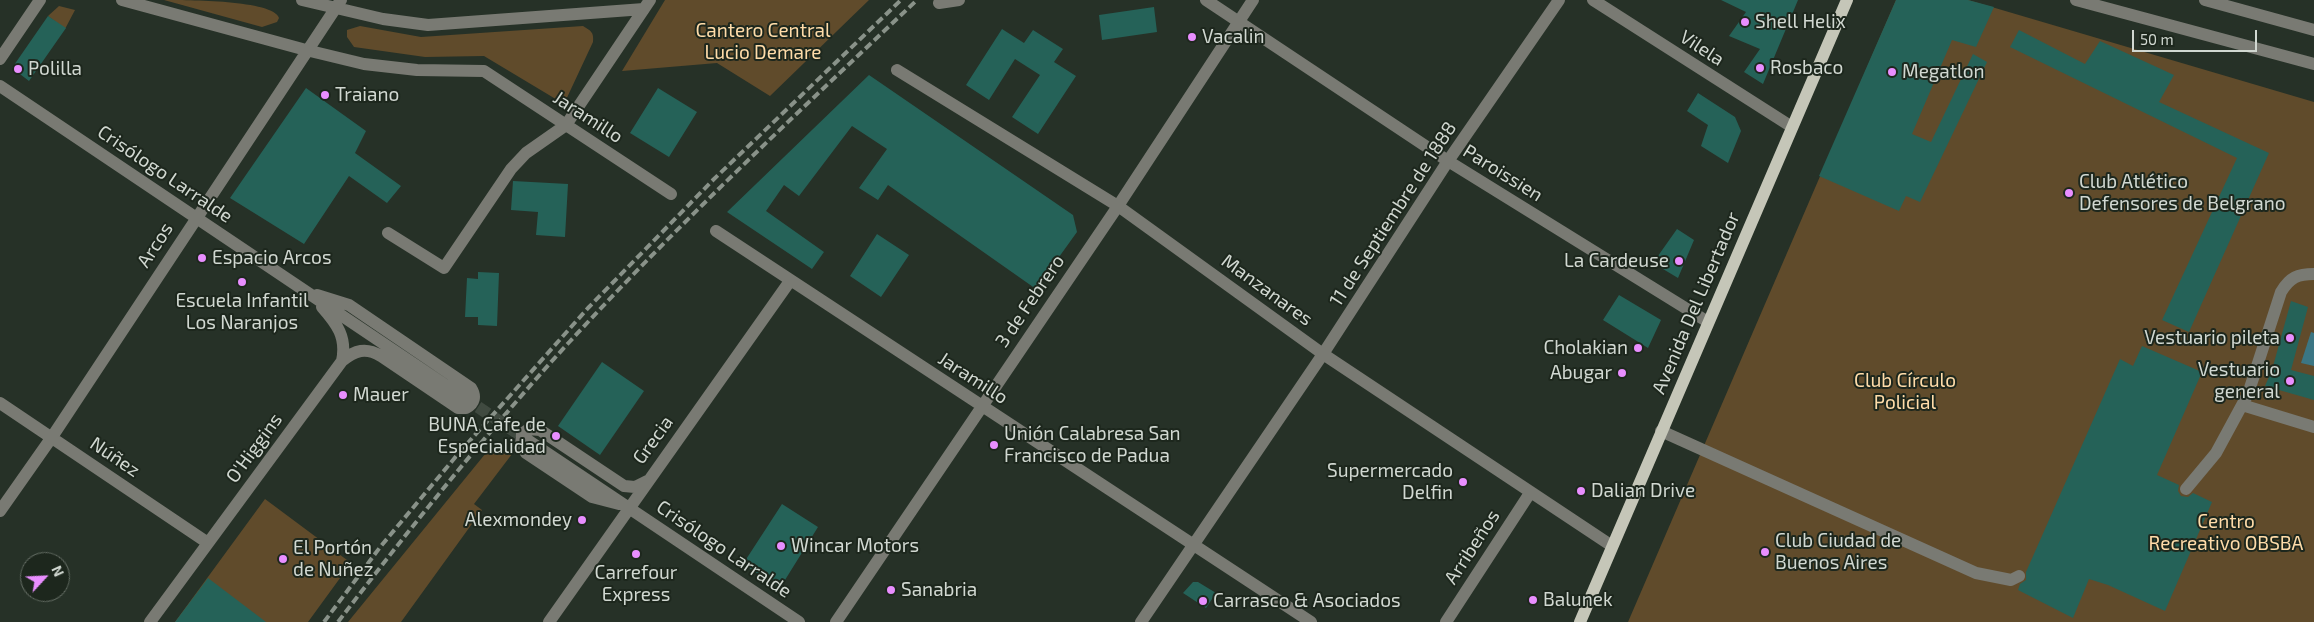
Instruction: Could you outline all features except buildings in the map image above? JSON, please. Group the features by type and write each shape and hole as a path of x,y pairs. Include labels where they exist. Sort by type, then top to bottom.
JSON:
{"main road":[{"name":"Avenida Del Libertador","path":"1580,622 1847,0"}],"street":[{"path":"0,59 40,0"},
{"path":"122,0 306,50"},
{"path":"302,0 338,4 428,25 647,4"},
{"path":"939,3 959,0"},
{"name":"Paroissien","path":"1206,0 1448,161 1708,322"},
{"name":"3 de Febrero","path":"836,622 1118,206 1253,0"},
{"name":"11 de Septiembre de 1888","path":"1141,622 1323,354 1448,161 1559,0"},
{"name":"Vilela","path":"1593,0 1792,127"},
{"path":"2076,0 2314,64"},
{"path":"2205,0 2314,30"},
{"name":"Arcos","path":"0,510 52,437 338,4"},
{"path":"388,233 444,268 512,169 526,153 566,124 647,4"},
{"name":"Jaramillo","path":"306,50 364,64 417,70 484,70 671,194"},
{"name":"Manzanares","path":"897,70 1118,206 1323,354 1612,546"},
{"name":"Crisólogo Larralde","path":"0,86 463,397"},
{"name":"Jaramillo","path":"716,231 1311,622"},
{"path":"2186,489 2216,454 2248,394 2281,292 2288,281 2299,274 2314,274"},
{"name":"Grecia","path":"549,622 790,280"},
{"path":"309,294 340,331 344,345 342,361"},
{"name":"Crisólogo Larralde","path":"309,294 349,306 471,388 475,395 474,401 466,408 458,408 381,356 370,351 357,351 342,361"},
{"name":"O'Higgins","path":"150,622 342,361"},
{"name":"Núñez","path":"0,403 208,543"},
{"path":"2242,405 2314,427"},
{"name":"Crisólogo Larralde","path":"629,508 592,497 526,453 520,446 522,434 529,429 540,430 624,486 634,486 647,481"},
{"path":"1661,431 1976,573 2011,580 2019,576"},
{"name":"Crisólogo Larralde","path":"526,439 799,622"},
{"name":"Arribeños","path":"1446,622 1530,493"}],"green space":[{"path":"164,0 246,4 274,12 279,18 277,22 262,27"},
{"name":"Cantero Central Lucio Demare","path":"665,0 869,0 770,96 717,63 622,71"},
{"path":"1896,0 1968,0 2314,102 2314,622 1628,622"},
{"path":"59,6 75,10 65,29 48,16"},
{"path":"360,26 421,37 583,26 591,32 593,42 564,104 484,56 425,57 354,47 347,37 347,30"},
{"path":"498,445 512,454 474,504 482,510 401,622 348,622 490,448 493,450"},
{"name":"El Portón de Nuñez","path":"265,499 351,563 308,622 175,622"}],"water":[{"path":"2311,332 2314,333 2314,366 2301,363"}],"tunnel":[{"path":"463,397 526,439"}],"railway":[{"path":"324,622 381,546 458,454 588,308 713,180 901,0"},
{"path":"338,622 469,457 552,361 685,222 917,0"}],"place":[{"name":"Shell Helix","path":"1745,22"},
{"name":"Vacalin","path":"1192,37"},
{"name":"Rosbaco","path":"1760,68"},
{"name":"Polilla","path":"18,69"},
{"name":"Megatlon","path":"1892,72"},
{"name":"Traiano","path":"325,95"},
{"name":"Club Atlético Defensores de Belgrano","path":"2069,193"},
{"name":"Espacio Arcos","path":"202,258"},
{"name":"La Cardeuse","path":"1679,261"},
{"name":"Escuela Infantil Los Naranjos","path":"242,282"},
{"name":"Vestuario pileta","path":"2290,338"},
{"name":"Cholakian","path":"1638,348"},
{"name":"Abugar","path":"1622,373"},
{"name":"Vestuario general","path":"2290,381"},
{"name":"Mauer","path":"343,395"},
{"name":"BUNA Cafe de Especialidad","path":"556,436"},
{"name":"Unión Calabresa San Francisco de Padua","path":"994,445"},
{"name":"Supermercado Delfin","path":"1463,482"},
{"name":"Dalian Drive","path":"1581,491"},
{"name":"Alexmondey","path":"582,520"},
{"name":"Wincar Motors","path":"781,546"},
{"name":"Club Ciudad de Buenos Aires","path":"1765,552"},
{"name":"Carrefour Express","path":"636,554"},
{"name":"El Portón de Nuñez","path":"283,559"},
{"name":"Sanabria","path":"891,590"},
{"name":"Balunek","path":"1533,600"},
{"name":"Carrasco & Asociados","path":"1203,601"}],"park label":[{"name":"Club Círculo Policial","path":"1905,392"},
{"name":"Centro Recreativo OBSBA","path":"2226,533"}]}
